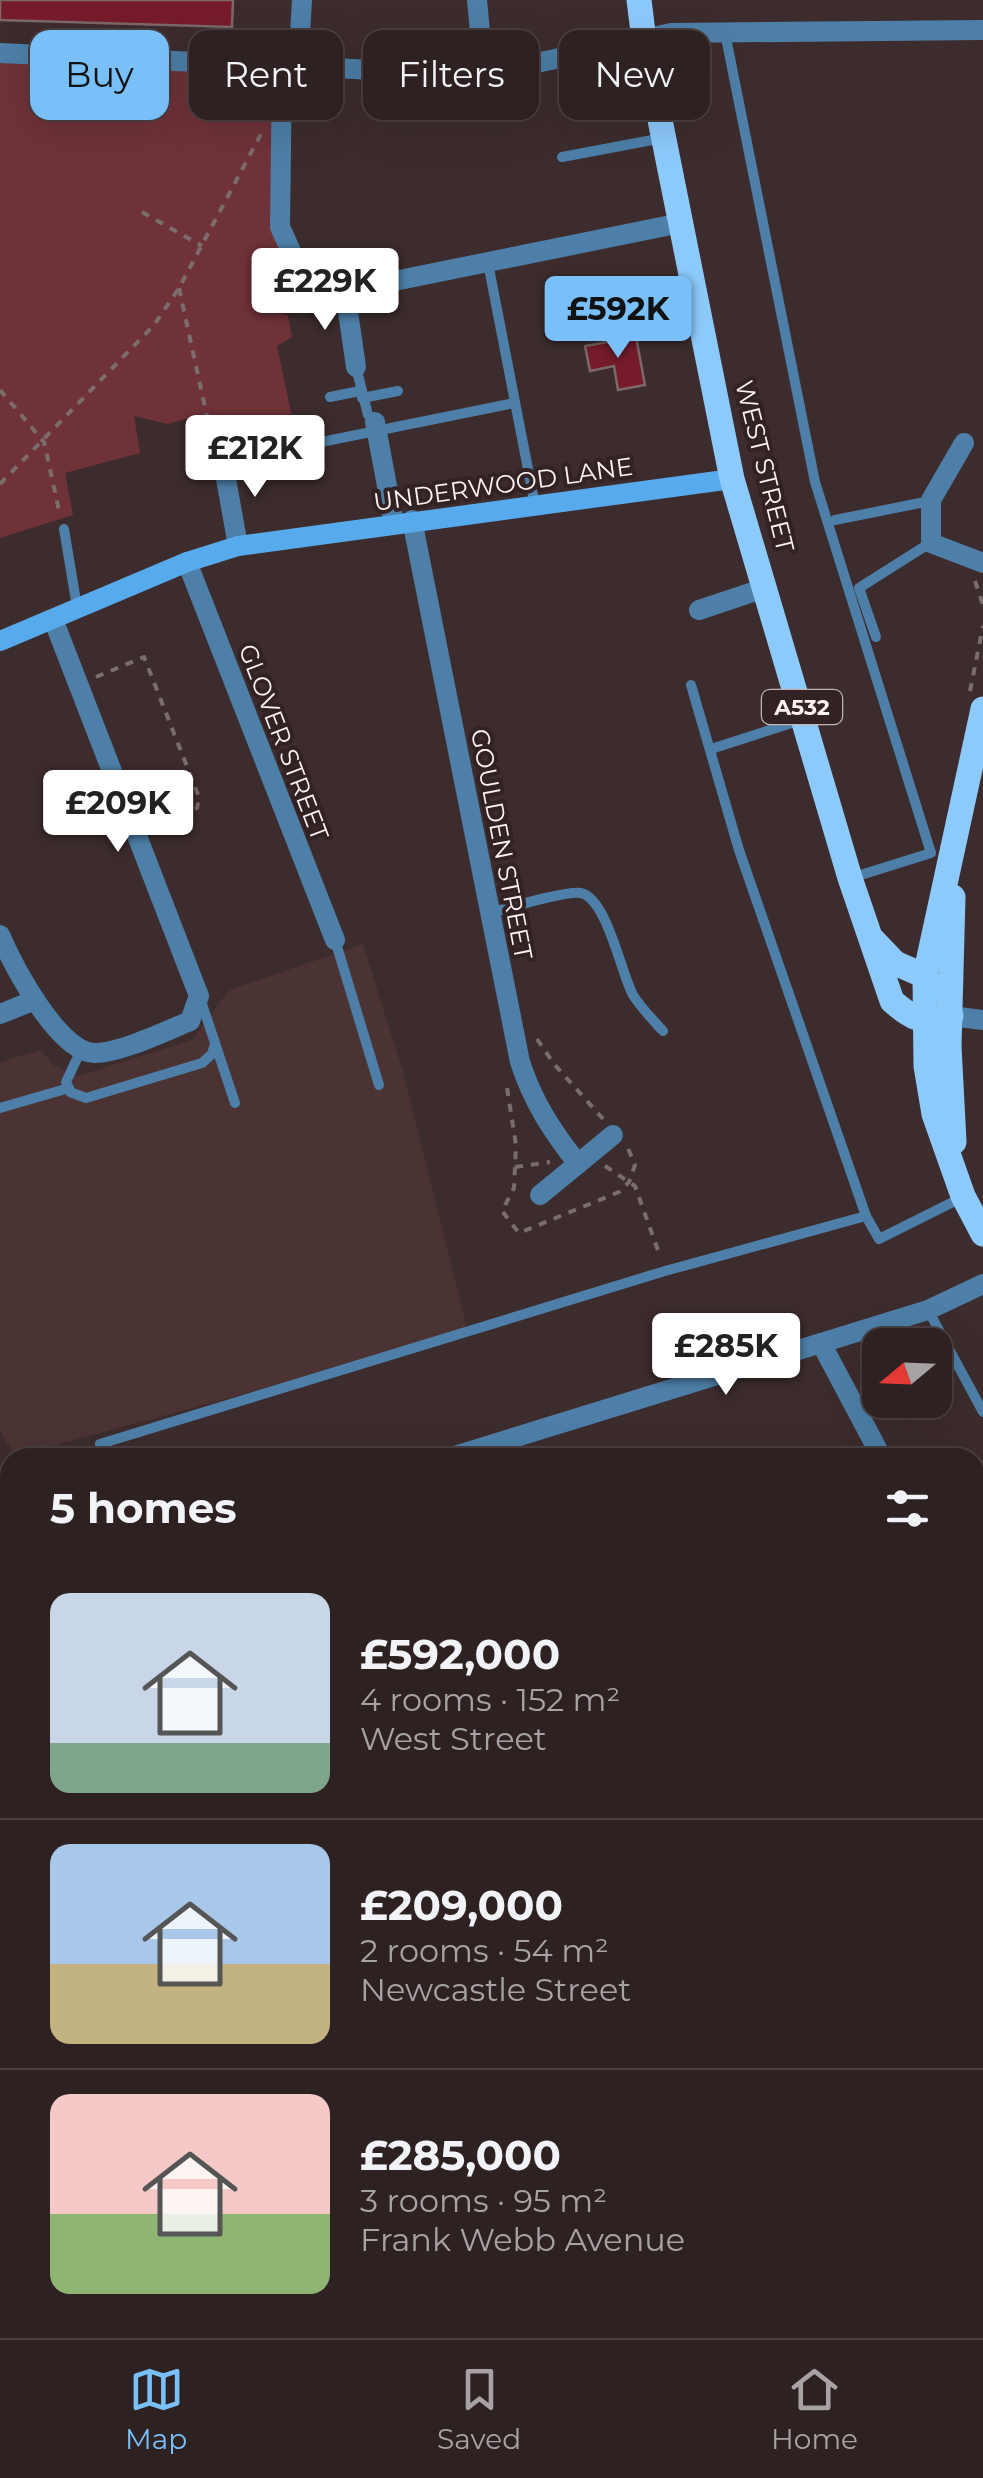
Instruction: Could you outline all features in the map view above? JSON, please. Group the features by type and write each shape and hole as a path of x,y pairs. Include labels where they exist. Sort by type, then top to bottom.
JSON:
{"main road":[{"name":"WEST STREET","path":"639,0 643,30"},
{"name":"WEST STREET","path":"660,120 732,479 850,878 892,1001 906,1014 925,1022"},
{"path":"983,709 925,976 926,1066 934,1114 983,1234"},
{"path":"954,847 951,1112 961,1186"},
{"name":"WEST STREET","path":"870,936 895,963 925,976 951,1016"},
{"path":"925,1022 951,1016"}],"street":[{"path":"297,30 302,0"},
{"path":"477,0 480,30"},
{"path":"710,33 983,30"},
{"path":"0,53 189,61"},
{"path":"287,120 280,227 300,271 345,291 681,223"},
{"path":"345,291 356,367"},
{"name":"GOULDEN STREET","path":"373,422 403,522 520,1062 530,1095 548,1126 583,1160"},
{"path":"964,443 931,500 931,543 983,563"},
{"path":"223,462 238,546"},
{"name":"UNDERWOOD LANE","path":"0,640 187,562 238,546 732,479"},
{"name":"GLOVER STREET","path":"187,562 335,940"},
{"path":"699,610 765,588"},
{"path":"0,935 36,1000 73,1046 88,1051 144,1041 190,1021 199,996 52,619"},
{"path":"0,1014 36,1000"},
{"path":"951,1016 983,1020"},
{"path":"540,1195 618,1138"},
{"path":"480,1448 928,1310 983,1284"},
{"path":"821,1343 877,1448"}],"lane":[{"path":"724,33 815,482 931,853 850,878"},
{"path":"562,156 664,138"},
{"path":"488,262 535,505"},
{"path":"356,367 361,394 373,422"},
{"path":"330,397 398,391"},
{"path":"223,462 373,422 514,403"},
{"path":"836,520 931,500"},
{"path":"64,529 78,608"},
{"path":"876,637 859,588 931,543"},
{"path":"691,685 739,850 866,1216 878,1239 961,1186"},
{"path":"711,749 805,719"},
{"path":"489,913 579,892 594,900 631,992 663,1032"},
{"path":"335,940 380,1085"},
{"path":"199,996 235,1102"},
{"path":"88,1051 66,1082 78,1097 86,1098 202,1063 212,1054 215,1044"},
{"path":"0,1108 68,1088"},
{"path":"101,1448 100,1444 665,1271 866,1216"},
{"path":"928,1310 983,1412"}],"path":[{"path":"0,484 154,325 179,288 264,129"},
{"path":"142,212 202,246"},
{"path":"179,288 208,421 223,462"},
{"path":"0,390 44,442 64,529"},
{"path":"78,684 144,657 200,798 197,808 189,814 137,836"},
{"path":"529,1027 554,1064 618,1138 635,1166 629,1182"},
{"path":"583,1160 635,1186 665,1271"}],"shaded area":[{"path":"0,53 30,54 30,120 169,120 169,60 189,61 189,120 281,120 280,227 300,271 285,271 281,280 272,273 265,285 273,291 269,304 288,316 292,337 277,346 298,446 223,462 210,428 197,432 186,419 168,424 134,416 140,453 65,473 73,515 0,538"},
{"path":"363,944 403,1072 467,1327 244,1394 45,1448 10,1448 0,1431 0,1062 41,1050 54,1066 78,1076 192,1040 229,990"}],"building":[{"path":"0,0 233,0 232,27 0,20"},
{"path":"636,337 645,385 618,390 614,366 590,371 585,346"}]}
